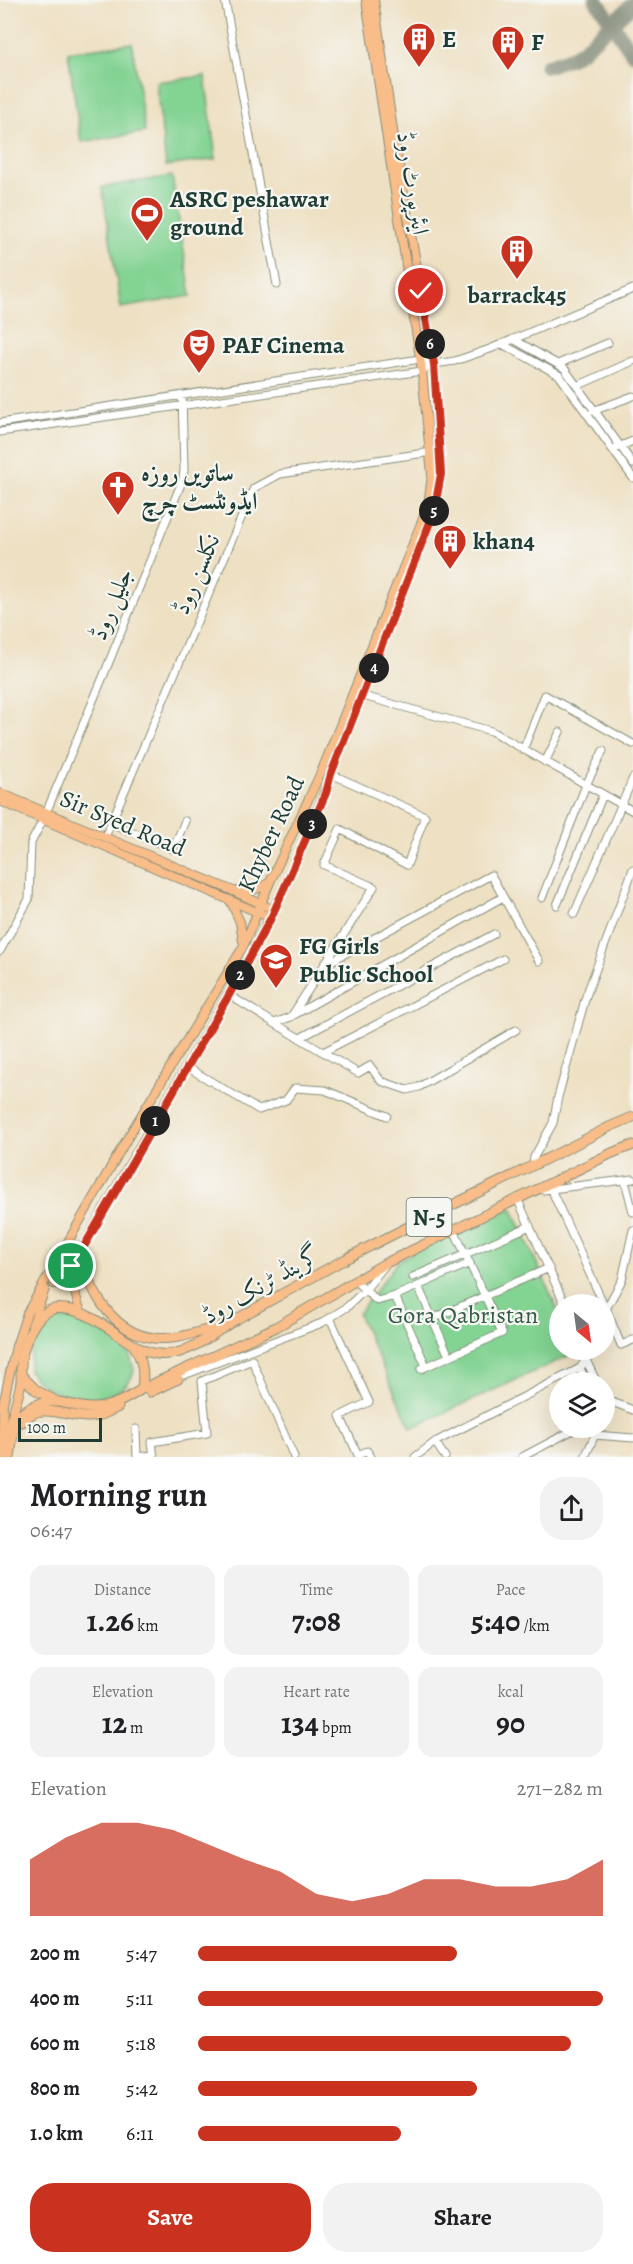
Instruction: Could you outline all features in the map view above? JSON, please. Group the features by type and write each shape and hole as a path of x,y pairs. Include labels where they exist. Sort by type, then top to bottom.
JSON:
{"highway":[{"name":"گرینڈ ٹرنک روڈ","path":"5,1456 22,1376 21,1369 27,1336 38,1319 50,1310 55,1308 81,1311 98,1319 134,1346 153,1354 173,1354 204,1341 229,1324 376,1243 633,1117"},
{"name":"گرینڈ ٹرنک روڈ","path":"5,1456 17,1420 27,1409 41,1403 56,1401 96,1409 121,1401 276,1327 387,1262 517,1198 633,1145"},
{"path":"83,1248 86,1274 96,1294 114,1318 134,1333 165,1339 192,1335 229,1324"},
{"path":"13,1437 23,1419 40,1411 56,1411 84,1418 95,1417 184,1375 276,1327"},
{"path":"134,1346 139,1354 144,1373 142,1389"},
{"path":"22,1376 36,1390 56,1401"}],"main road":[{"name":"ایئرپورٹ روڈ","path":"366,0 422,371"},
{"name":"Khyber Road","path":"83,1248 229,995 272,914 326,793 331,774 434,512 441,474 434,364 395,144 374,0"},
{"name":"Khyber Road","path":"50,1275 131,1132 243,947 270,882 322,770 428,507 432,475 422,371"},
{"name":"Sir Syed Road","path":"0,793 45,816 230,895"},
{"name":"Sir Syed Road","path":"0,801 105,837 230,895"},
{"path":"230,895 261,888 270,882"},
{"path":"230,895 272,914"},
{"path":"230,895 244,934 243,947"},
{"path":"50,1275 53,1283 61,1284 83,1248"},
{"path":"81,1311 73,1291 77,1264 83,1248"},
{"path":"27,1336 50,1275"},
{"path":"5,1456 1,1403 15,1346 27,1313 50,1275"}],"street":[{"path":"225,0 277,285"},
{"path":"0,432 422,371 434,364 455,361 502,344 633,289"},
{"path":"513,339 558,364 568,373 633,464"},
{"path":"558,364 608,343"},
{"path":"502,344 559,375 633,478"},
{"path":"0,423 420,359 434,364"},
{"path":"577,386 633,361"},
{"name":"جلیل روڈ","path":"0,951 29,899 31,843 45,816 183,479 182,395"},
{"path":"593,411 633,396"},
{"path":"613,451 633,441"},
{"name":"نکلسن روڈ","path":"105,837 254,488 280,474 425,453"},
{"path":"523,750 546,695 633,744"},
{"path":"363,696 491,731 633,811"},
{"path":"545,762 560,732"},
{"path":"543,898 586,785 603,751"},
{"path":"291,1017 374,887 324,865 340,829 407,865 425,816 331,774"},
{"path":"574,914 633,778"},
{"path":"557,904 603,795"},
{"path":"111,823 173,849 184,821"},
{"path":"534,1165 534,1157 553,1123 585,996 633,869"},
{"path":"324,966 491,875 539,961"},
{"path":"274,1023 291,1017 503,897"},
{"path":"300,1038 494,934"},
{"path":"323,1052 503,959"},
{"path":"229,995 358,1073 370,1066 381,1081 407,1090 418,1087 516,1030"},
{"path":"187,1067 259,1110 286,1100 295,1088 325,1090 387,1116"},
{"path":"560,1294 517,1198 550,1187 629,1180 633,1212"},
{"path":"550,1187 599,1294"},
{"path":"413,1277 530,1226"},
{"path":"395,1296 423,1367 502,1333 454,1230"},
{"path":"613,1294 622,1280 633,1230"},
{"path":"184,1375 322,1323 347,1307 365,1290 387,1262"},
{"path":"355,1281 377,1301 395,1296 470,1263"},
{"path":"432,1319 549,1268"},
{"path":"418,1286 449,1356"},
{"path":"330,1318 369,1402 340,1416 358,1455 367,1451 370,1457"},
{"path":"615,1331 621,1345 633,1340"},
{"path":"136,1429 137,1457 154,1456 152,1442 207,1433 202,1381 252,1360 294,1457"},
{"path":"415,1457 435,1442 580,1368 586,1360 592,1372"},
{"path":"580,1368 582,1372"},
{"path":"615,1404 633,1410"},
{"path":"615,1434 633,1438"},
{"path":"522,1457 558,1438"},
{"path":"585,1457 594,1438"},
{"path":"435,1442 445,1457"}],"green space":[{"path":"132,43 145,132 81,142 68,52"},
{"path":"205,76 216,159 166,166 156,82"},
{"name":"ASRC peshawar ground","path":"172,176 191,296 121,308 102,187"},
{"name":"Gora Qabristan","path":"512,1208 550,1294 549,1360 560,1360 411,1428 358,1314 398,1261 426,1244"},
{"path":"56,1317 92,1325 117,1338 127,1350 134,1371 127,1384 115,1392 100,1397 83,1398 50,1390 37,1381 29,1370 32,1346 38,1331 49,1320"}],"taxiway":[{"path":"596,0 633,54"},
{"path":"547,66 572,57 583,50 633,4"}],"place":[{"name":"E","path":"419,68"},
{"name":"F","path":"508,71"},
{"name":"ASRC peshawar ground","path":"147,242"},
{"name":"barrack45","path":"517,280"},
{"name":"PAF Cinema","path":"199,374"},
{"name":"ساتویں روزہ ایڈونٹسٹ چرچ","path":"118,516"},
{"name":"khan4","path":"450,570"},
{"name":"FG Girls Public School","path":"276,989"}],"route":[{"path":"71,1266 229,995 271,918 326,793 331,774 434,512 441,474 434,364 421,291"}]}
